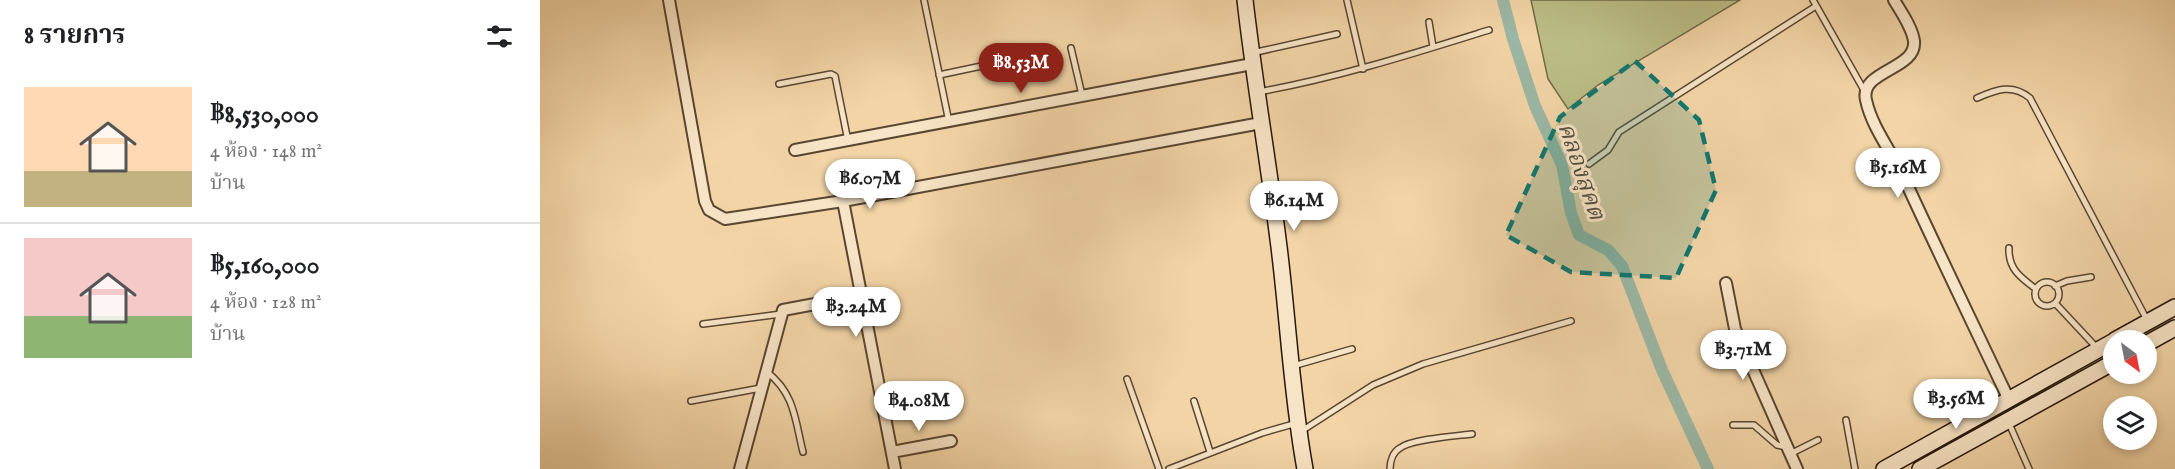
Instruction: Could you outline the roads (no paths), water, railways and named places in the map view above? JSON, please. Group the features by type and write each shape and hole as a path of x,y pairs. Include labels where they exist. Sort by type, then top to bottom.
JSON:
{"main road":[{"path":"1245,0 1251,59 1279,239 1298,428 1305,469"},
{"path":"2134,330 2175,307"},
{"path":"2157,338 2175,328"},
{"path":"1884,469 2103,347"},
{"path":"1920,469 2103,368"},
{"path":"2005,402 2008,420"}],"street":[{"path":"669,0 705,201 709,210 725,219 843,201 1261,123"},
{"path":"1894,0 1911,30 1914,45 1910,54 1871,83 1866,94 1870,112 1897,163 2005,402"},
{"path":"795,150 1082,97 1251,59"},
{"path":"843,201 895,469"},
{"path":"1726,283 1735,330 1797,469"},
{"path":"740,469 783,310 863,295"},
{"path":"892,452 951,441"}],"lane":[{"path":"924,0 948,122"},
{"path":"1347,0 1363,69"},
{"path":"1589,164 1608,150 1619,132 1815,3 1866,94"},
{"path":"1429,22 1433,47"},
{"path":"1256,92 1304,84 1363,69 1489,30"},
{"path":"1251,59 1337,34"},
{"path":"1071,48 1082,97"},
{"path":"939,75 991,64"},
{"path":"779,84 831,74 835,76 848,141"},
{"path":"1977,98 2009,89 2020,90 2030,98 2148,322"},
{"path":"2009,248 2012,266 2019,277 2036,289"},
{"path":"2055,286 2067,281 2091,277"},
{"path":"2050,282 2055,286 2059,296 2055,303 2045,306 2036,300 2036,289 2042,283 2050,282"},
{"path":"2055,303 2099,349"},
{"path":"703,324 781,315"},
{"path":"1168,469 1262,433 1298,428 1373,385 1423,364 1571,321"},
{"path":"1292,366 1352,349"},
{"path":"766,371 780,383 788,396 803,452"},
{"path":"1127,379 1159,469"},
{"path":"692,401 761,388"},
{"path":"1194,401 1210,452"},
{"path":"1846,420 1855,469"},
{"path":"2008,420 2030,469"},
{"path":"1733,425 1754,424 1777,445 1789,451 1818,440"},
{"path":"1390,469 1392,457 1400,448 1411,443 1472,434"}],"waterway":[{"name":"คลองสุคต","path":"1503,0 1535,106 1562,165 1571,213 1579,235 1608,250 1622,266 1662,370 1708,469"}]}
